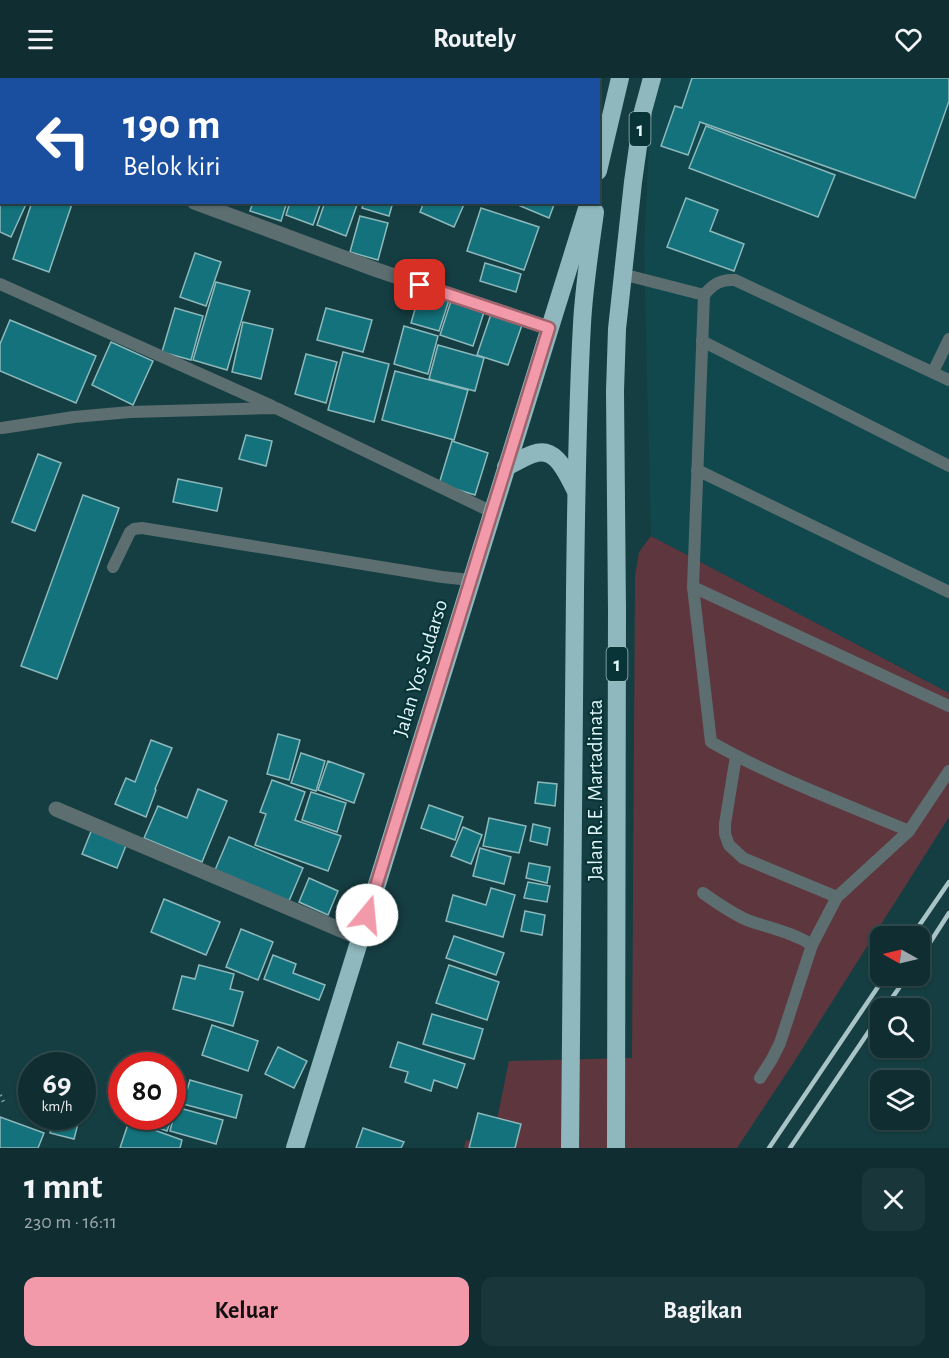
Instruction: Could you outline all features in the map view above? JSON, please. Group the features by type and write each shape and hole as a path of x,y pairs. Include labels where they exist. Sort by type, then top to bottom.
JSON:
{"highway":[{"name":"1","path":"600,166 620,78"},
{"name":"Jalan R.E. Martadinata","path":"616,1148 616,329 643,111 652,78"},
{"name":"Jalan Yos Sudarso","path":"295,1148 588,204"},
{"name":"Jalan R.E. Martadinata","path":"570,1148 576,491 582,323 596,204"},
{"path":"506,467 534,453 549,454 560,462 576,491"}],"street":[{"path":"199,204 377,270 549,328"},
{"path":"56,809 360,938"}],"lane":[{"path":"622,274 704,295"},
{"path":"909,831 736,756 711,742 693,587 704,295 718,282 735,280 949,380"},
{"path":"0,284 276,408 492,512"},
{"path":"933,372 949,339"},
{"path":"702,341 949,466"},
{"path":"2,428 74,417 130,412 276,408"},
{"path":"697,470 949,592"},
{"path":"113,567 130,532 142,528 431,576 471,580"},
{"path":"693,587 949,706"},
{"path":"736,756 725,824 725,834 729,845 743,858 837,897"},
{"path":"760,1078 780,1043 812,945 837,897 909,831 949,771"},
{"path":"703,893 731,913 800,937 812,945"}],"path":[{"path":"0,1095 4,1103"}],"shaded area":[{"path":"661,78 946,78 949,83 949,693 651,536 644,249 650,123"},
{"path":"651,536 949,693 949,817 880,926 870,926 870,942 737,1148 464,1148 466,1140 492,1144 509,1061 632,1058 635,576 639,552"}],"building":[{"path":"692,78 949,78 949,101 915,198 700,122 688,155 661,146 675,106 682,108"},
{"path":"706,126 835,175 818,217 689,168"},
{"path":"686,198 718,210 710,231 744,244 734,271 667,247"},
{"path":"0,204 26,204 11,237 0,232"},
{"path":"31,204 72,204 49,272 13,259"},
{"path":"252,204 286,204 281,221 250,211"},
{"path":"289,204 320,204 313,225 286,215"},
{"path":"324,204 357,204 346,236 317,225"},
{"path":"363,204 392,204 389,216 362,208"},
{"path":"423,204 464,204 454,227 420,212"},
{"path":"516,204 554,204 549,218"},
{"path":"481,208 539,227 524,270 467,251"},
{"path":"360,216 388,223 378,260 350,252"},
{"path":"195,253 221,262 206,306 180,297"},
{"path":"485,263 521,274 516,292 480,281"},
{"path":"216,282 250,291 227,370 193,360"},
{"path":"420,292 449,300 439,331 411,323"},
{"path":"452,298 485,309 473,346 440,335"},
{"path":"175,308 203,316 191,360 162,352"},
{"path":"326,308 372,320 363,352 317,340"},
{"path":"491,314 522,325 508,365 477,355"},
{"path":"10,320 96,356 76,403 0,371 0,344"},
{"path":"243,322 273,329 261,379 232,372"},
{"path":"404,326 438,336 428,374 394,364"},
{"path":"111,342 153,361 133,405 92,385"},
{"path":"438,345 484,358 475,391 429,379"},
{"path":"343,352 389,364 374,422 328,410"},
{"path":"306,354 337,362 326,403 295,394"},
{"path":"395,371 468,390 454,440 382,420"},
{"path":"246,435 272,441 266,466 239,459"},
{"path":"452,441 488,453 475,495 439,484"},
{"path":"38,454 61,463 35,531 12,522"},
{"path":"178,479 222,488 217,511 173,502"},
{"path":"83,495 119,508 57,679 21,666"},
{"path":"278,734 300,740 289,780 267,774"},
{"path":"151,740 172,748 146,817 115,804 126,778 135,782"},
{"path":"301,753 325,761 316,791 291,783"},
{"path":"328,761 364,774 354,803 318,790"},
{"path":"272,780 305,792 295,820 341,836 328,871 255,845 266,814 260,812"},
{"path":"538,782 557,784 555,806 535,803"},
{"path":"198,789 227,801 202,862 144,838 158,806 187,818"},
{"path":"311,792 346,803 337,832 302,820"},
{"path":"429,805 463,817 455,840 421,828"},
{"path":"489,818 526,826 519,853 483,846"},
{"path":"533,824 550,828 547,845 530,841"},
{"path":"463,827 482,835 471,864 451,856"},
{"path":"92,829 127,843 117,868 82,854"},
{"path":"229,837 303,868 289,901 215,870"},
{"path":"480,848 511,857 504,884 473,876"},
{"path":"529,863 550,867 547,883 526,878"},
{"path":"309,878 338,891 328,915 299,902"},
{"path":"528,882 550,886 547,902 524,898"},
{"path":"491,888 515,895 503,937 446,921 453,895 486,905"},
{"path":"164,899 220,922 206,955 151,932"},
{"path":"525,911 545,915 542,935 521,931"},
{"path":"241,929 273,942 258,980 226,967"},
{"path":"454,936 504,953 496,975 446,958"},
{"path":"273,955 296,964 293,973 325,985 319,1000 264,979"},
{"path":"199,965 234,974 230,989 243,992 233,1026 173,1009 182,976 195,979"},
{"path":"449,965 499,982 487,1020 436,1003"},
{"path":"432,1014 483,1029 474,1059 423,1044"},
{"path":"212,1025 258,1041 248,1071 202,1055"},
{"path":"398,1042 465,1064 457,1088 434,1080 431,1091 405,1082 408,1072 390,1067"},
{"path":"278,1047 307,1061 294,1088 265,1074"},
{"path":"190,1080 242,1095 236,1118 186,1105"},
{"path":"186,1110 223,1120 216,1144 170,1131 186,1130"},
{"path":"478,1113 521,1124 515,1148 469,1148"},
{"path":"0,1117 18,1124 18,1130 36,1130 44,1133 38,1148 0,1148"},
{"path":"363,1128 404,1142 401,1148 356,1148"},
{"path":"51,1130 76,1130 74,1139 50,1133"},
{"path":"126,1130 154,1130 182,1140 180,1148 120,1148"}],"railway":[{"path":"919,926 949,882"},
{"path":"930,942 949,913"},
{"path":"769,1148 879,986"},
{"path":"892,998 900,986"},
{"path":"790,1148 870,1030"}],"route":[{"path":"367,915 549,328 420,285"}]}
